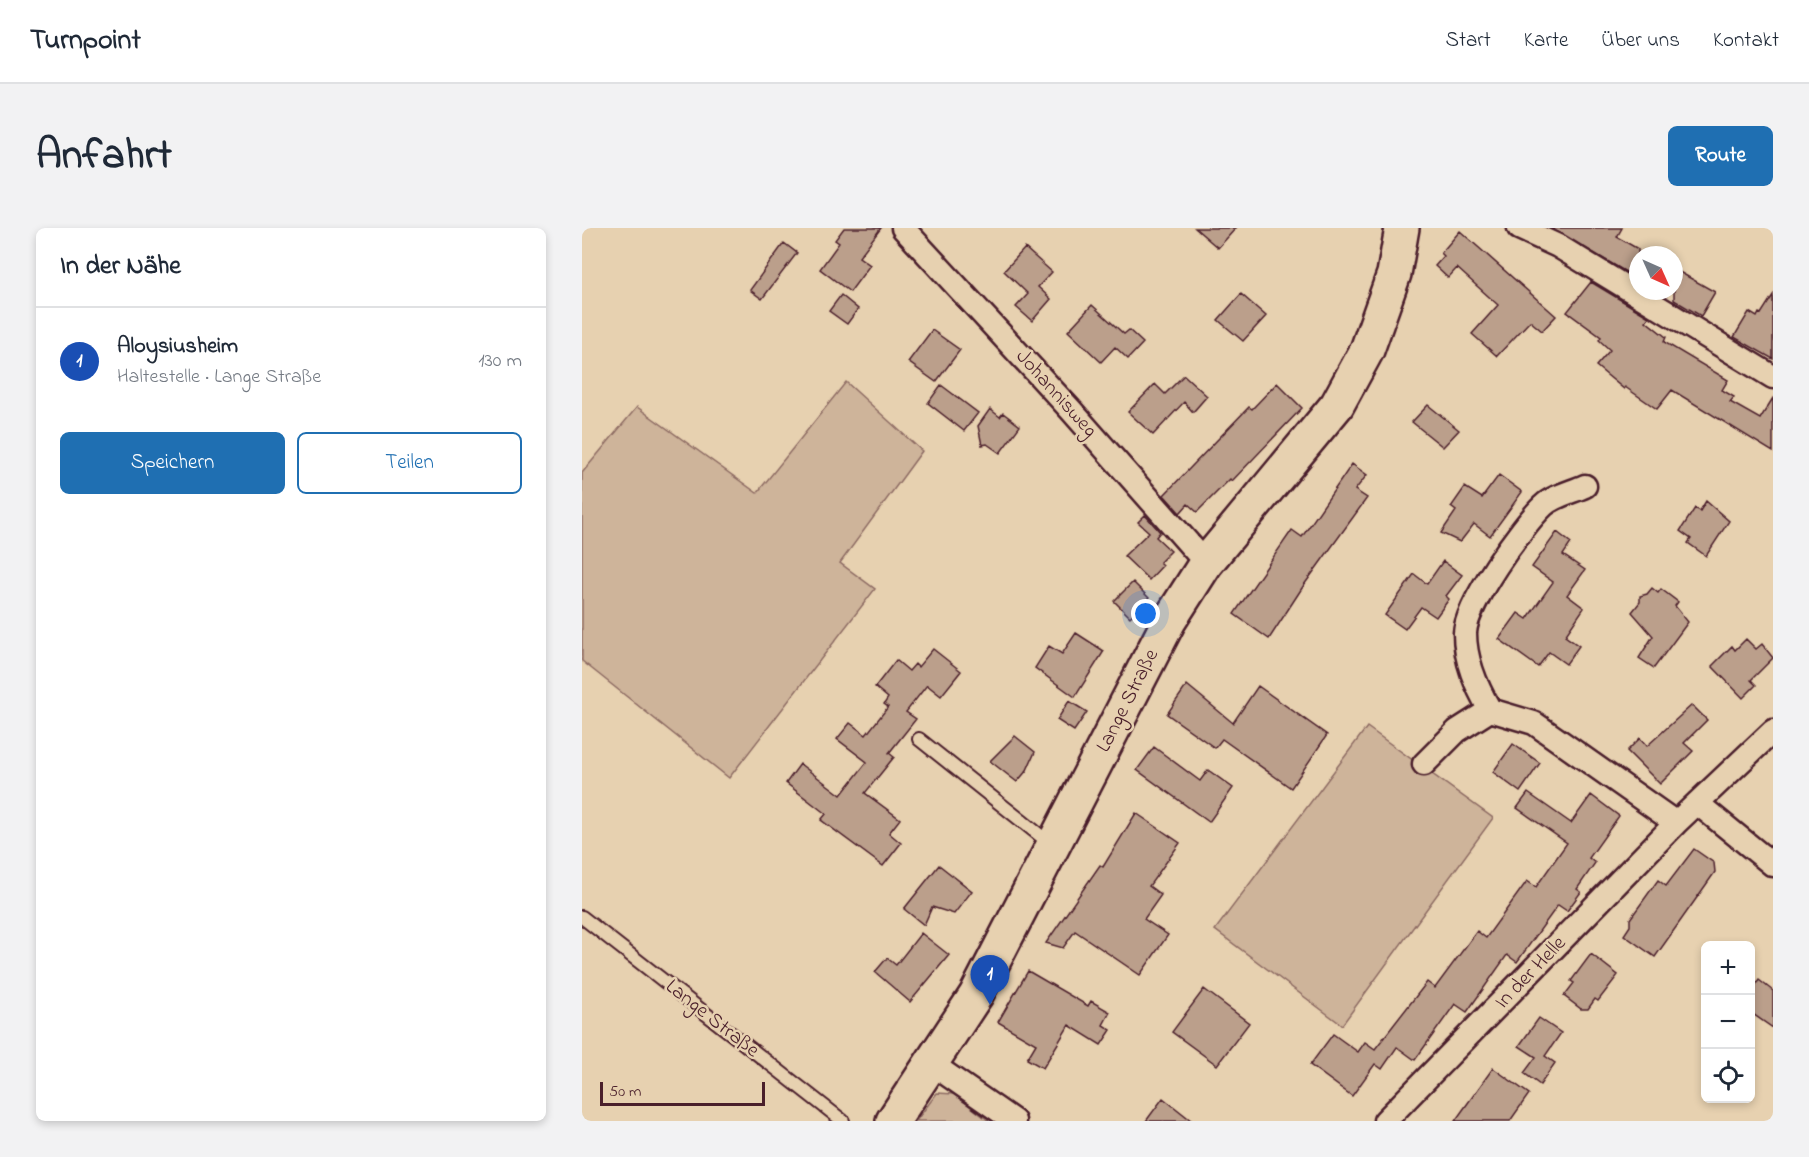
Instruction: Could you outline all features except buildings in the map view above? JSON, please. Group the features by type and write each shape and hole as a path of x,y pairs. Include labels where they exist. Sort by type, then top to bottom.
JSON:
{"main road":[{"name":"Lange Straße","path":"893,1121 976,995 1169,621 1206,563 1337,405 1367,350 1394,274 1402,228"}],"street":[{"name":"Johannisweg","path":"903,228 1070,409 1206,563"},
{"path":"1519,228 1558,246 1773,377"},
{"path":"1585,486 1545,504 1485,584 1468,617 1466,646 1472,675 1490,710 1534,723 1676,823"},
{"path":"1424,764 1457,730 1490,710"},
{"name":"In der Helle","path":"1385,1121 1676,823 1773,731"},
{"path":"1697,803 1773,866"},
{"path":"932,1064 1014,1121"}],"lane":[{"path":"919,740 1053,846"},
{"name":"Lange Straße","path":"582,917 843,1121"}],"shaded area":[{"path":"846,382 922,451 840,563 875,589 729,778 582,661 582,473 637,407 757,493"},
{"path":"1367,727 1493,818 1342,1025 1215,930"},
{"path":"937,1093 954,1094 989,1121 916,1121"}],"place":[{"name":"Aloysiusheim","path":"990,1005"}]}
